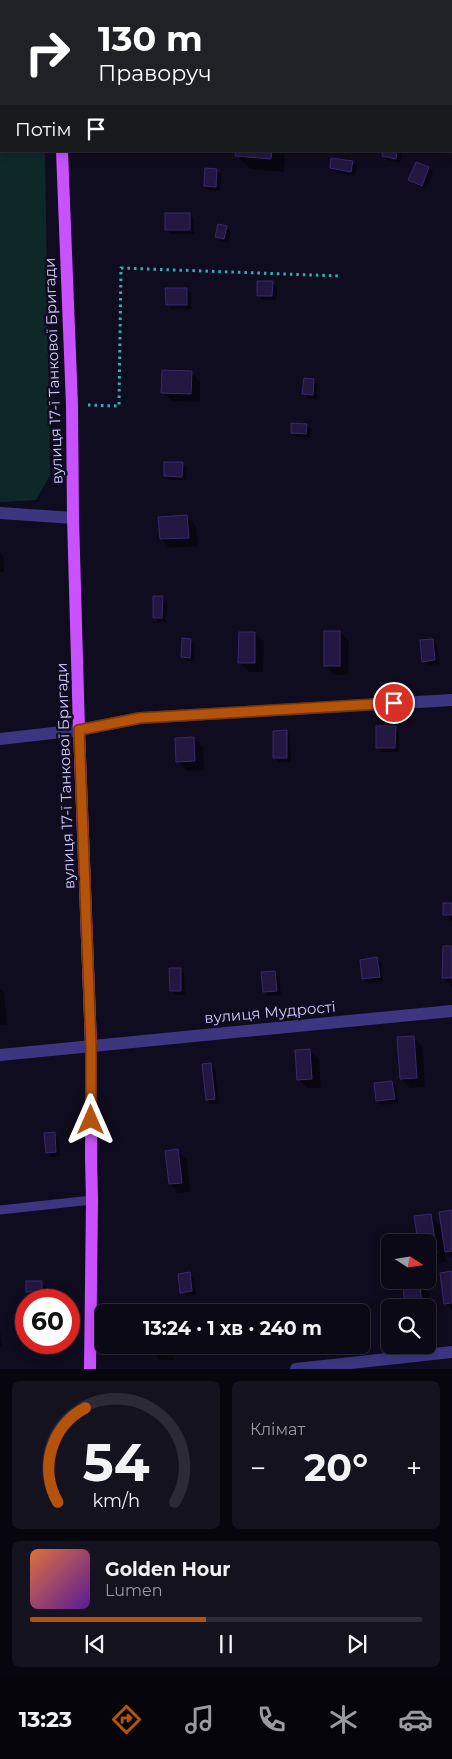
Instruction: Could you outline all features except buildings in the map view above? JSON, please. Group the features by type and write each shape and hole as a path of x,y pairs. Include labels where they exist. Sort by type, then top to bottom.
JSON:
{"main road":[{"name":"вулиця 17-ї Танкової Бригади","path":"64,153 79,730 91,1045 90,1369"}],"street":[{"path":"0,513 73,518"},
{"path":"0,739 79,730 140,718 452,700"},
{"name":"вулиця Мудрості","path":"0,1055 452,1011"},
{"path":"296,1369 452,1352"}],"lane":[{"path":"0,1210 92,1200"}],"path":[{"path":"72,405 119,406 121,268 340,276"}],"green space":[{"path":"0,152 45,152 50,475 36,500 0,502"}],"route":[{"path":"91,1120 91,1045 79,730 140,718 394,703"}]}
